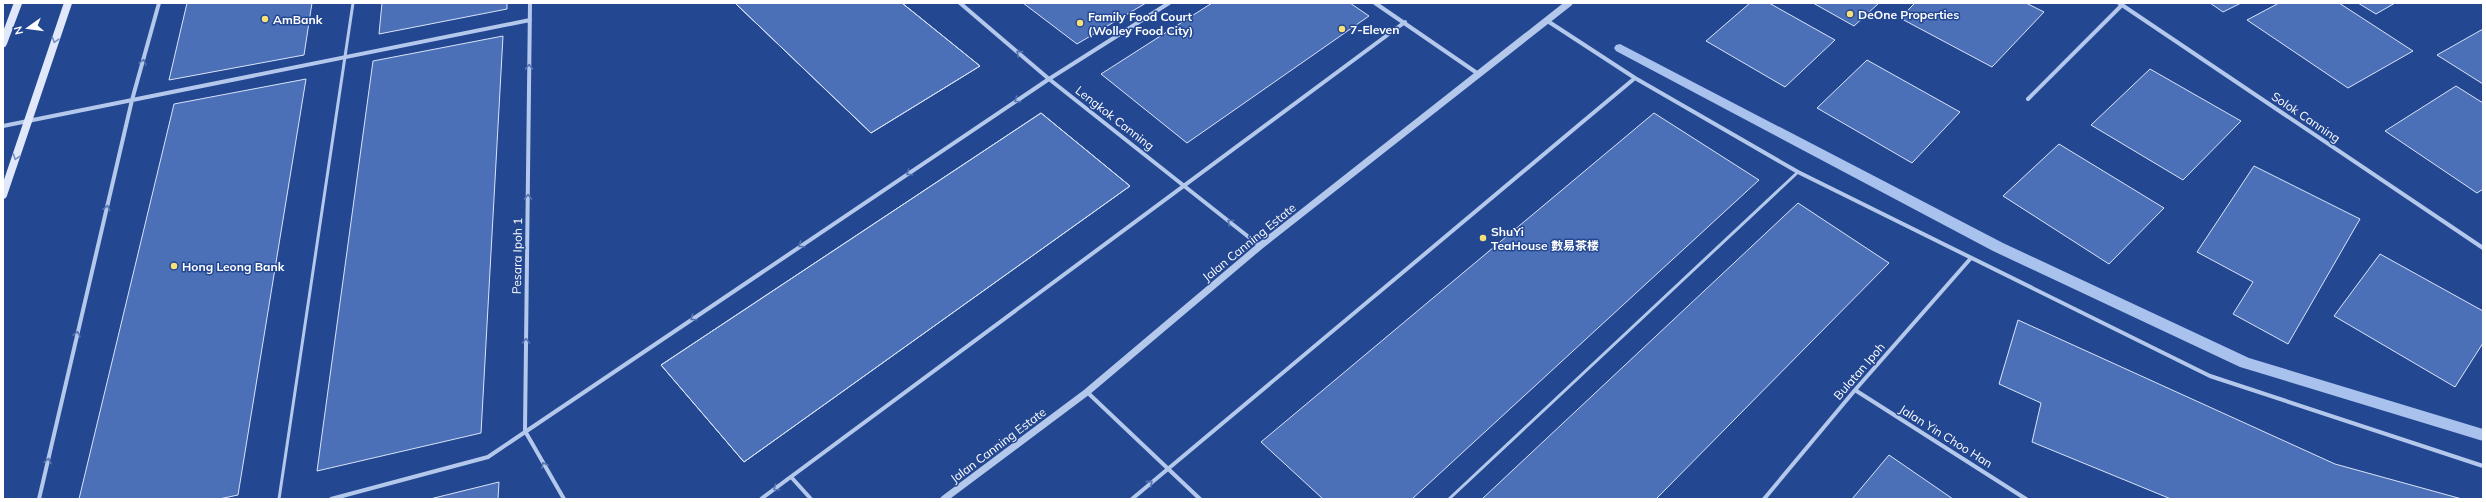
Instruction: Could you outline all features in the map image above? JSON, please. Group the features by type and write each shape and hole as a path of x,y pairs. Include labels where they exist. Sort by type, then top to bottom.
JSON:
{"main road":[{"path":"3,43 18,3"},
{"path":"3,195 68,3"}],"street":[{"path":"39,499 132,100 160,3"},
{"name":"Pesara Ipoh 1","path":"525,432 530,3"},
{"name":"Lengkok Canning","path":"960,3 1049,79 1184,184 1260,246"},
{"path":"331,499 488,457 1049,79 1169,3"},
{"path":"1375,3 1405,22 1477,73"},
{"name":"Jalan Canning Estate","path":"944,499 1088,392 1260,246 1477,73 1568,3"},
{"path":"2028,100 2120,4"},
{"name":"Solok Canning","path":"2120,4 2483,248"},
{"path":"1546,19 1635,78 1798,172 2210,376 2483,466"},
{"path":"3,126 530,20"},
{"path":"761,499 792,478 1184,184 1405,22"},
{"path":"1132,499 1635,78"},
{"name":"Bulatan Ipoh","path":"1764,499 1855,390 1971,258"},
{"name":"Jalan Yin Choo Han","path":"1855,390 2026,499"},
{"path":"1088,392 1200,499"},
{"path":"525,432 564,499"},
{"path":"792,478 811,499"}],"lane":[{"path":"279,499 353,3"},
{"path":"1448,499 1798,172"}],"building":[{"path":"187,3 312,3 304,55 169,80"},
{"path":"382,3 507,3 507,9 379,34"},
{"path":"735,3 902,3 980,66 871,133"},
{"path":"735,3 902,3 980,66 871,133"},
{"name":"Family Food Court (Wolley Food City)","path":"1023,3 1146,3 1077,44"},
{"path":"1212,3 1350,3 1369,16 1187,143 1101,74"},
{"path":"1750,3 1769,3 1835,40 1785,87 1706,41"},
{"name":"DeOne Properties","path":"1813,3 1879,3 1854,26"},
{"path":"1915,3 2026,3 2044,12 1992,67 1900,18"},
{"path":"2210,3 2241,3 2223,12"},
{"path":"2279,3 2339,3 2413,51 2348,88 2247,20"},
{"path":"2358,3 2395,3 2376,14"},
{"path":"2483,29 2483,84 2437,55"},
{"path":"503,36 481,433 317,471 373,61"},
{"path":"1867,60 1960,112 1912,163 1817,108"},
{"path":"2150,69 2241,121 2183,180 2091,125"},
{"path":"306,79 238,495 219,499 79,499 174,104"},
{"path":"2456,86 2483,103 2483,189 2477,193 2385,131"},
{"path":"1041,113 1130,186 744,462 661,365"},
{"path":"1041,113 1130,186 744,462 661,365"},
{"path":"1654,113 1759,180 1412,499 1323,499 1261,442"},
{"path":"2059,144 2164,208 2109,264 2003,196"},
{"path":"2254,166 2360,219 2288,344 2233,314 2253,282 2197,252"},
{"path":"1798,203 1889,263 1656,499 1482,499"},
{"path":"2380,254 2483,311 2483,343 2455,387 2334,316"},
{"path":"2018,320 2335,464 2462,499 2171,499 2032,442 2041,403 1999,384"},
{"path":"1889,455 1953,499 1852,499"},
{"path":"499,482 498,499 430,499"}],"waterway":[{"path":"1620,48 1998,247 2245,363 2483,435"}],"place":[{"name":"DeOne Properties","path":"1850,14"},
{"name":"AmBank","path":"265,19"},
{"name":"Family Food Court (Wolley Food City)","path":"1080,23"},
{"name":"7-Eleven","path":"1342,29"},
{"name":"ShuYi TeaHouse 數易茶楼","path":"1483,238"},
{"name":"Hong Leong Bank","path":"174,266"}]}
